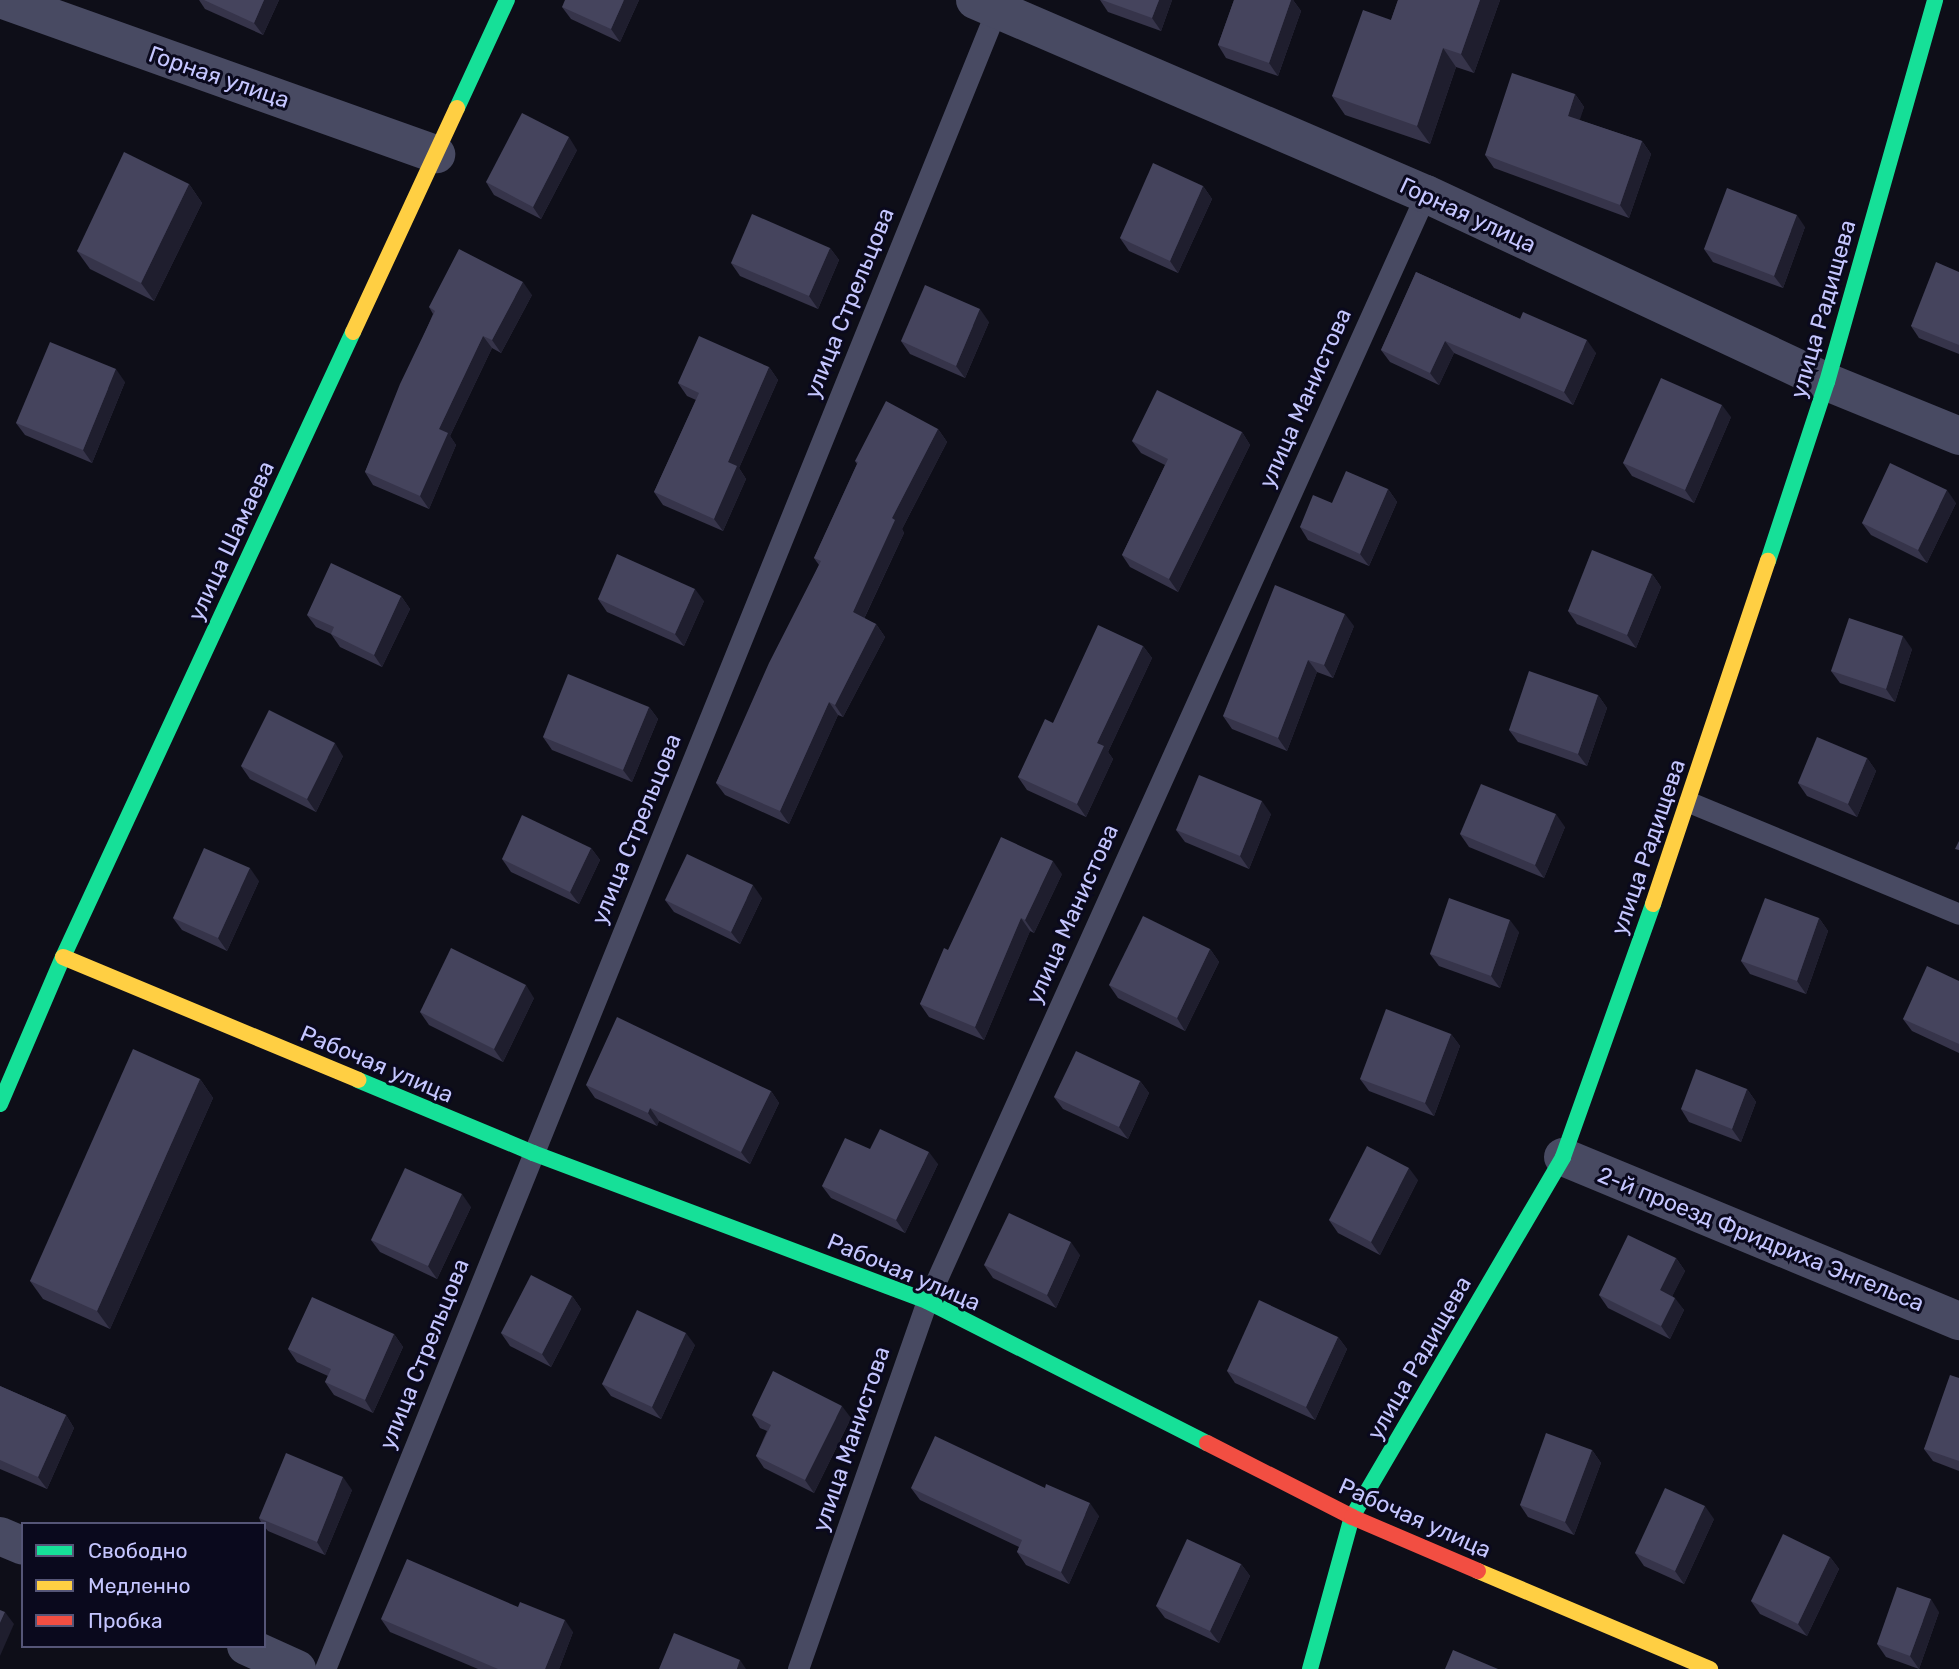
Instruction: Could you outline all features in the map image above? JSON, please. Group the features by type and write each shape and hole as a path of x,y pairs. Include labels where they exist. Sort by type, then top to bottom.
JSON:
{"street":[{"name":"Горная улица","path":"4,0 436,154"},
{"name":"улица Шамаева","path":"0,1104 63,957 507,0"},
{"name":"улица Радищева","path":"1310,1669 1352,1517 1563,1157 1689,802 1827,382 1935,0"},
{"name":"Горная улица","path":"986,4 1426,194 1827,382 1959,436"},
{"name":"Рабочая улица","path":"63,957 533,1153 927,1301 1352,1517 1710,1669"},
{"name":"2-й проезд Фридриха Энгельса","path":"1563,1157 1959,1321"},
{"path":"0,1536 21,1545"},
{"path":"250,1648 296,1669"}],"lane":[{"name":"улица Стрельцова","path":"325,1669 533,1153 986,4"},
{"name":"улица Манистова","path":"798,1669 927,1301 1426,194"},
{"path":"1689,802 1959,914"}],"building":[{"path":"204,0 264,0 254,23"},
{"path":"565,0 624,0 611,29 562,7"},
{"path":"1102,0 1159,0 1152,18"},
{"path":"1234,0 1291,0 1269,63 1218,45"},
{"path":"1398,0 1480,0 1461,54 1443,48 1417,126 1332,96 1363,10 1391,20"},
{"path":"1512,73 1575,94 1568,116 1642,141 1620,205 1485,155"},
{"path":"522,113 569,137 533,207 486,182"},
{"path":"124,152 189,184 141,283 77,251"},
{"path":"1153,163 1203,186 1170,261 1120,238"},
{"path":"1727,188 1797,215 1774,276 1704,249"},
{"path":"752,214 830,248 809,296 731,263"},
{"path":"459,249 523,282 492,340 483,336 439,429 448,433 420,496 365,472 400,384 435,311 429,307"},
{"path":"1936,262 1959,272 1959,345 1911,326"},
{"path":"1416,272 1520,319 1523,312 1587,340 1564,392 1445,341 1430,373 1381,350"},
{"path":"925,285 980,309 956,366 901,341"},
{"path":"699,336 769,367 728,462 737,466 714,519 654,492 699,393 678,383"},
{"path":"50,342 116,369 83,450 16,423"},
{"path":"1661,378 1722,405 1685,490 1623,463"},
{"path":"1157,390 1242,432 1169,579 1122,555 1168,459 1132,441"},
{"path":"886,401 938,429 892,518 895,520 853,612 876,624 835,705 829,702 780,811 716,783 769,663 821,561 814,558 858,462 855,461"},
{"path":"1890,463 1947,490 1918,550 1862,523"},
{"path":"1346,471 1388,489 1360,554 1300,527 1313,495 1332,503"},
{"path":"1592,550 1652,574 1627,635 1568,611"},
{"path":"617,554 695,589 675,634 598,599"},
{"path":"331,563 401,596 374,655 331,634 334,627 307,615"},
{"path":"1275,585 1345,614 1324,665 1308,660 1278,738 1223,716"},
{"path":"1849,618 1903,636 1886,689 1831,671"},
{"path":"1098,625 1143,646 1097,743 1104,746 1077,804 1018,777 1045,719 1053,723"},
{"path":"1529,671 1598,695 1578,754 1509,730"},
{"path":"568,674 649,707 623,770 543,737"},
{"path":"269,710 335,743 307,799 241,766"},
{"path":"1817,737 1867,758 1848,804 1798,783"},
{"path":"1199,775 1262,801 1240,856 1176,830"},
{"path":"1481,784 1556,814 1535,865 1460,834"},
{"path":"522,815 591,848 570,892 502,859"},
{"path":"1001,837 1053,861 1025,920 1021,918 975,1027 920,1004 944,948 948,950"},
{"path":"204,848 250,868 218,938 173,918"},
{"path":"687,854 753,885 731,932 665,900"},
{"path":"1449,898 1510,920 1491,976 1430,954"},
{"path":"1765,898 1819,918 1797,981 1741,961"},
{"path":"1143,916 1210,949 1177,1018 1109,985"},
{"path":"451,948 526,985 494,1049 420,1012"},
{"path":"1927,966 1959,981 1959,1044 1903,1019"},
{"path":"1386,1009 1451,1034 1425,1103 1360,1079"},
{"path":"617,1017 771,1091 741,1152 650,1108 648,1113 586,1085"},
{"path":"133,1049 200,1079 97,1311 30,1281"},
{"path":"1076,1051 1140,1081 1119,1127 1054,1097"},
{"path":"1696,1069 1747,1089 1732,1129 1681,1109"},
{"path":"880,1129 929,1152 896,1220 822,1186 845,1138 870,1149"},
{"path":"1367,1146 1409,1168 1371,1242 1329,1220"},
{"path":"405,1168 462,1194 428,1266 371,1240"},
{"path":"1009,1213 1071,1242 1047,1295 984,1265"},
{"path":"1628,1235 1676,1258 1660,1290 1675,1298 1661,1326 1599,1295"},
{"path":"531,1275 572,1296 542,1354 501,1333"},
{"path":"312,1297 394,1334 365,1400 325,1382 331,1369 288,1349"},
{"path":"1259,1300 1338,1337 1306,1407 1227,1371"},
{"path":"637,1310 686,1333 652,1407 602,1384"},
{"path":"773,1371 842,1406 805,1480 756,1456 771,1425 752,1415"},
{"path":"1950,1375 1959,1378 1959,1461 1924,1449"},
{"path":"0,1386 66,1415 38,1477 0,1460"},
{"path":"1546,1433 1592,1450 1565,1522 1520,1505"},
{"path":"935,1436 1045,1488 1046,1484 1090,1503 1061,1572 1017,1552 1022,1540 911,1488"},
{"path":"286,1453 343,1477 317,1542 259,1518"},
{"path":"1665,1488 1705,1506 1675,1571 1635,1553"},
{"path":"1783,1534 1830,1557 1798,1624 1751,1601"},
{"path":"1187,1539 1241,1564 1210,1631 1156,1606"},
{"path":"407,1559 518,1607 520,1602 565,1620 545,1669 498,1669 381,1619"},
{"path":"1897,1587 1931,1599 1910,1656 1877,1644"},
{"path":"0,1610 5,1612 0,1623"},
{"path":"674,1633 740,1660 737,1669 659,1669"},
{"path":"1453,1650 1498,1669 1445,1669"}],"traffic: fast":[{"path":"457,108 507,0"},
{"path":"1768,561 1827,382 1935,0"},
{"path":"0,1104 63,957 353,332"},
{"path":"1310,1669 1352,1517 1563,1157 1653,904"},
{"path":"358,1080 533,1153 927,1301 1207,1443"}],"traffic: slow":[{"path":"353,332 457,108"},
{"path":"1653,904 1768,561"},
{"path":"63,957 358,1080"},
{"path":"1478,1571 1710,1669"}],"traffic: jam":[{"path":"1207,1443 1352,1517 1478,1571"}]}
